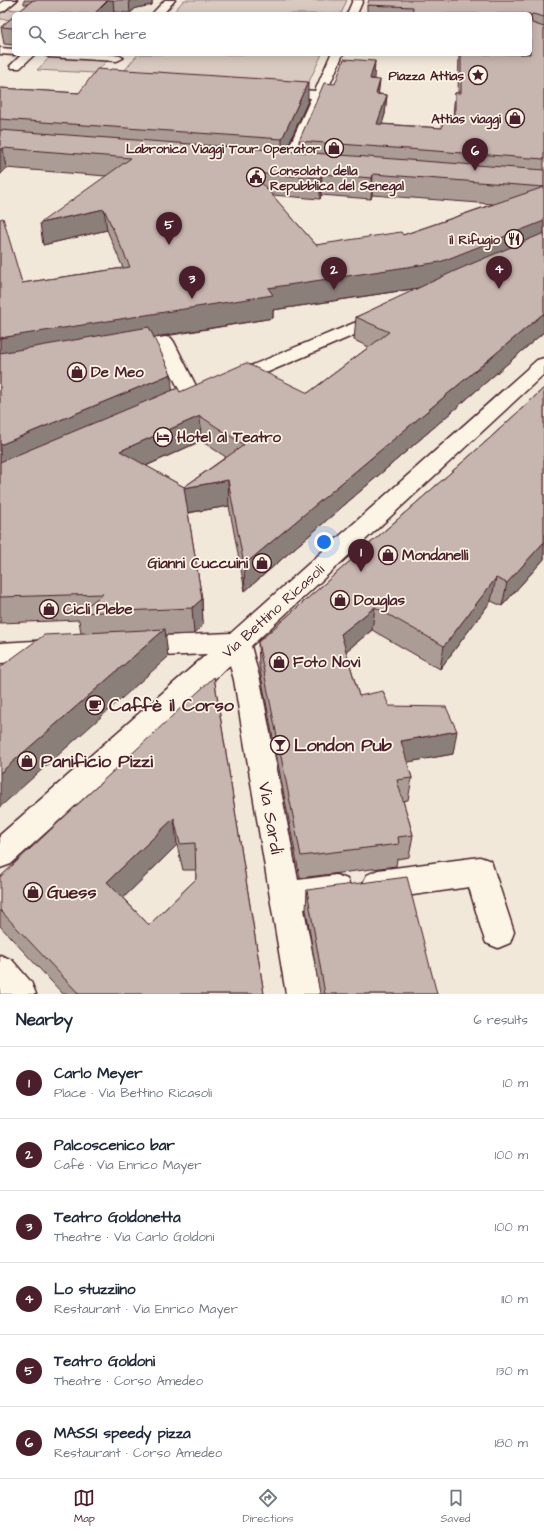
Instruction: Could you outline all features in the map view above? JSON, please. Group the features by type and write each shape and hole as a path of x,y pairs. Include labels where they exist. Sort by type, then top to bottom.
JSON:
{"street":[{"path":"0,9 12,0"},
{"path":"159,12 170,0"},
{"path":"353,12 358,0"},
{"path":"0,51 12,52"},
{"path":"16,66 27,56"},
{"path":"107,70 119,56"},
{"path":"288,165 335,56"},
{"path":"263,91 318,95"},
{"path":"273,164 304,166"},
{"path":"109,352 156,336 165,342 198,395 400,308"},
{"name":"Via Bettino Ricasoli","path":"0,854 237,643 543,366"},
{"path":"117,647 237,643"},
{"name":"Via Sardi","path":"237,643 247,680 303,994"},
{"path":"0,653 70,650"},
{"path":"285,897 480,871 498,932"},
{"path":"0,972 19,994"}],"shaded area":[{"path":"184,0 347,0 342,12 174,12"},
{"path":"5,9 33,11 12,12 12,20 0,19 0,13"},
{"path":"51,56 109,59 95,73 37,70"},
{"path":"136,56 321,56 306,88 120,76"}],"building":[{"path":"33,0 108,0 96,12 18,12"},
{"path":"369,0 544,0 544,17 532,14 532,12 412,12 413,7 367,5"},
{"path":"12,18 12,28 1,27"},
{"path":"532,23 544,27 544,159 299,141 324,83 335,84 344,59 375,61 370,79 380,80 376,94 387,95 377,124 442,128 443,115 455,116 455,93 461,93 461,56 532,56"},
{"path":"97,69 308,82 282,139 0,119 0,88 79,93"},
{"path":"0,130 544,170 544,187 544,221 440,262 268,288 273,295 0,338 0,219 3,218 22,283 130,267 104,209 40,223 131,158 3,148 0,150","holes":["253,173 320,178 322,174 372,178 373,174 544,187 403,235 401,232 316,245"]},
{"path":"544,233 544,313 244,565 228,480 184,488 202,599 192,608 78,613 103,594 0,597 0,462 178,388 180,392 246,363 308,393 389,332 356,317 457,270","holes":["200,416 244,445 184,487 120,451"]},
{"path":"149,327 171,374 0,445 0,353"},
{"path":"544,388 544,542 507,583 496,578 444,646 375,607 341,634 359,696 383,691 389,706 446,707 457,731 401,741 412,778 397,780 413,835 398,837 399,844 301,856 258,642 489,439"},
{"path":"165,629 0,773 0,667 44,635"},
{"path":"214,677 264,994 79,994 0,910 0,877","holes":["174,818 180,844 195,843 196,879 149,925 107,882"]},
{"path":"407,877 437,994 325,994 307,890"}],"place":[{"name":"Piazza Attias","path":"478,75"},
{"name":"Attias viaggi","path":"515,118"},
{"name":"Labronica Viaggi Tour Operator","path":"334,148"},
{"name":"MASSI speedy pizza","path":"475,171"},
{"name":"Consolato della Repubblica del Senegal","path":"256,177"},
{"name":"il Rifugio","path":"514,239"},
{"name":"Teatro Goldoni","path":"169,245"},
{"name":"Lo stuzziino","path":"499,289"},
{"name":"Palcoscenico bar","path":"334,290"},
{"name":"Teatro Goldonetta","path":"192,299"},
{"name":"De Meo","path":"77,372"},
{"name":"Hotel al Teatro","path":"163,437"},
{"name":"Mondanelli","path":"388,555"},
{"name":"Gianni Cuccuini","path":"262,563"},
{"name":"Carlo Meyer","path":"361,572"},
{"name":"Douglas","path":"340,600"},
{"name":"Cicli Plebe","path":"49,609"},
{"name":"Foto Novi","path":"279,662"},
{"name":"Caffè il Corso","path":"95,705"},
{"name":"London Pub","path":"280,745"},
{"name":"Panificio Pizzi","path":"27,761"},
{"name":"Guess","path":"33,892"}]}
